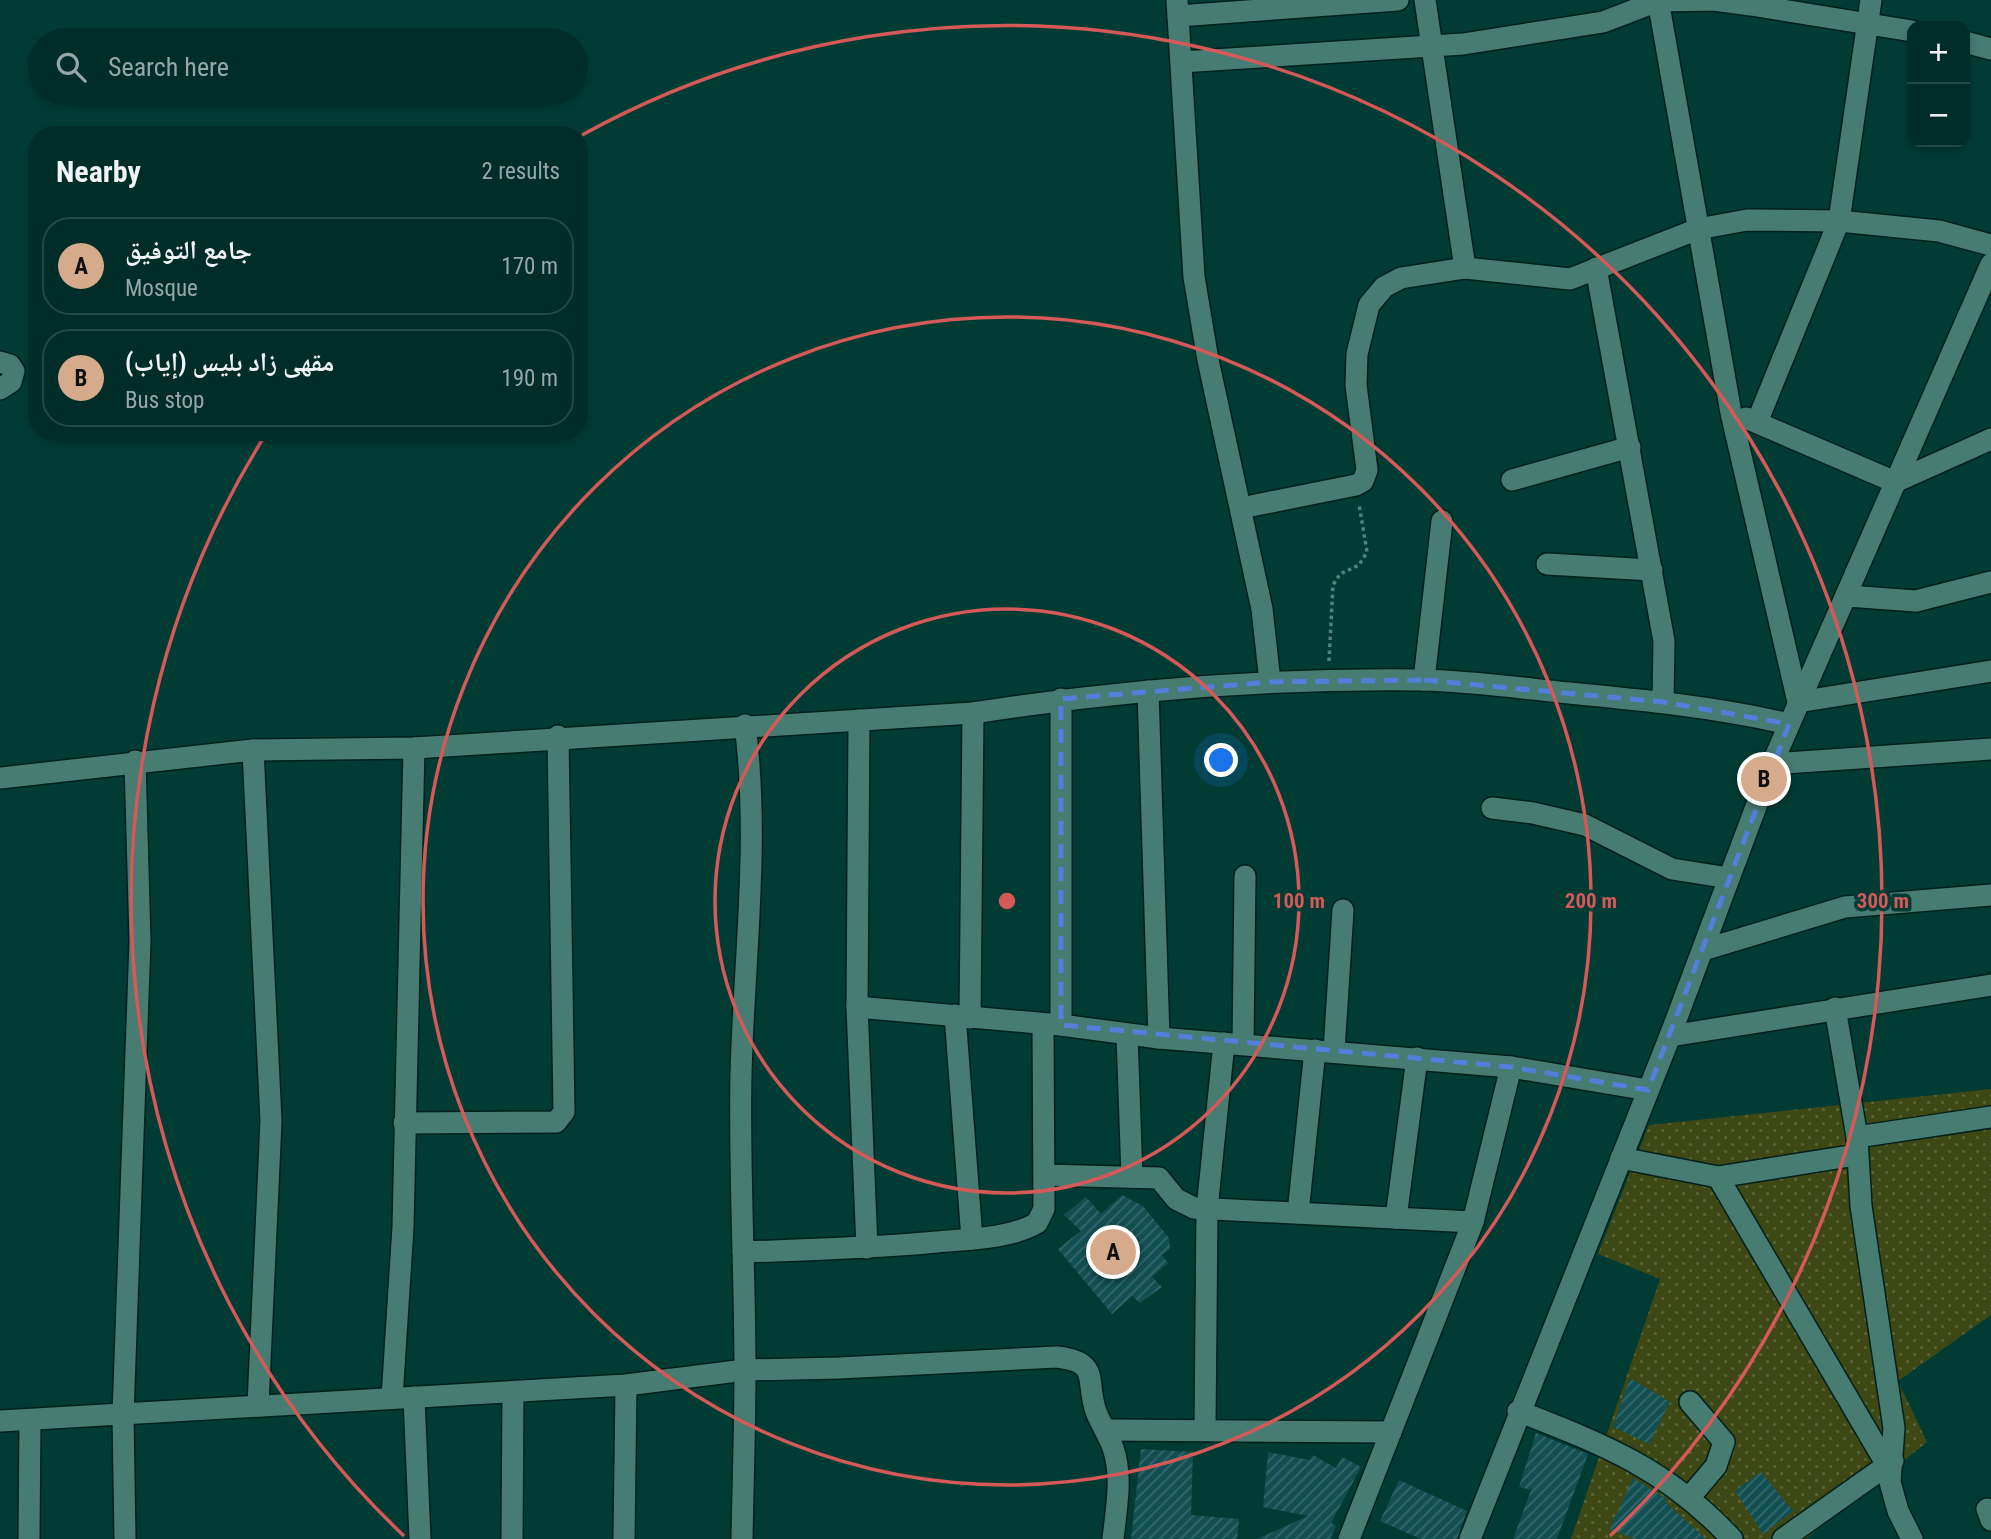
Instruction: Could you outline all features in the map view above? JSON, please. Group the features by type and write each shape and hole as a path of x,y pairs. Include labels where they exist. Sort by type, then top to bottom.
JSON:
{"street":[{"path":"1270,682 1262,609 1208,360 1194,277 1178,8 1398,0"},
{"path":"1424,0 1465,268"},
{"path":"1181,62 1432,47 1603,22 1658,0 1714,0 1869,11 1907,29"},
{"path":"1658,0 1731,413 1798,702"},
{"path":"1756,422 1839,221 1869,11"},
{"path":"1970,44 1991,50"},
{"path":"1241,508 1356,485 1363,481 1367,470 1356,385 1357,354 1369,305 1384,287 1401,278 1465,268 1570,279 1698,229 1747,220 1839,221 1939,231 1991,245"},
{"path":"1470,1539 1518,1411 1670,1036 1788,724 1847,596 1991,264"},
{"path":"1596,268 1664,641 1663,702"},
{"path":"0,362 10,365 14,371 11,382 0,389"},
{"path":"1731,413 1895,482 1991,439"},
{"path":"1512,480 1630,447"},
{"path":"1424,680 1442,521"},
{"path":"1547,564 1652,570"},
{"path":"1847,596 1916,601 1991,582"},
{"path":"1798,702 1991,671"},
{"path":"0,778 253,750 414,748 558,736 973,713 1061,699 1270,682 1329,680 1424,680 1663,702 1741,713 1788,724"},
{"path":"1148,691 1159,1038"},
{"path":"743,1252 867,1248 972,1239 1022,1230 1037,1223 1044,1209 1061,699"},
{"path":"972,1239 963,1017 973,713"},
{"path":"859,720 857,1007 867,1248"},
{"path":"743,1539 745,1370 740,1125 743,1002 752,846 751,770 745,725"},
{"path":"404,1123 555,1122 564,1112 558,736"},
{"path":"392,1398 403,1227 414,748"},
{"path":"1772,764 1991,749"},
{"path":"253,750 271,1121 258,1405"},
{"path":"125,1539 123,1415 139,942 135,761"},
{"path":"1492,808 1533,813 1585,825 1672,869 1730,878"},
{"path":"1205,1430 1208,1209 1233,1044 1245,876"},
{"path":"1703,950 1844,907 1991,895"},
{"path":"1298,1213 1343,910"},
{"path":"1670,1036 1991,985"},
{"path":"857,1007 1159,1038 1511,1067 1648,1090"},
{"path":"1835,1009 1894,1428 1890,1482 1893,1498 1912,1539"},
{"path":"1127,1035 1132,1177"},
{"path":"1396,1218 1417,1058"},
{"path":"1349,1539 1473,1222 1511,1067"},
{"path":"1621,1158 1718,1177 1991,1117"},
{"path":"1044,1175 1159,1178 1181,1203 1208,1209 1473,1222"},
{"path":"1718,1177 1890,1463"},
{"path":"0,1421 513,1393 626,1385 745,1370 1057,1357 1073,1359 1084,1365 1091,1375 1097,1415 1107,1430 1118,1466 1113,1539"},
{"path":"624,1539 626,1385"},
{"path":"512,1539 513,1393"},
{"path":"414,1397 420,1539"},
{"path":"1689,1498 1716,1466 1724,1442 1690,1402"},
{"path":"1518,1411 1607,1445 1633,1459 1689,1498 1732,1539"},
{"path":"29,1539 30,1420"},
{"path":"1107,1430 1391,1432"},
{"path":"1783,1539 1890,1463"}],"path":[{"path":"1329,680 1328,634 1333,586 1340,574 1359,565 1367,552 1356,485"}],"highlighted area":[{"path":"1424,680 1663,702 1789,724 1648,1090 1511,1067 1061,1025 1061,699 1270,682"}],"green space":[{"path":"1991,1089 1991,1315 1898,1381 1927,1442 1806,1539 1571,1539 1660,1279 1598,1254 1649,1125"}],"building":[{"path":"1122,1195 1143,1206 1169,1238 1170,1249 1162,1255 1168,1263 1152,1277 1162,1287 1140,1303 1132,1296 1112,1314 1058,1249 1081,1231 1064,1215 1086,1197 1101,1214"},
{"path":"1630,1378 1670,1402 1649,1444 1613,1427"},
{"path":"1536,1433 1588,1454 1557,1539 1513,1539 1531,1490 1519,1487"},
{"path":"1141,1449 1193,1452 1191,1515 1239,1519 1237,1539 1131,1539"},
{"path":"1268,1452 1310,1460 1313,1455 1336,1468 1342,1457 1361,1467 1331,1523 1336,1526 1330,1539 1257,1539 1308,1516 1263,1507"},
{"path":"1761,1472 1793,1511 1763,1534 1735,1491"},
{"path":"1633,1478 1667,1499 1665,1502 1706,1539 1634,1539 1610,1529"},
{"path":"1399,1480 1467,1511 1457,1539 1421,1539 1380,1521"}],"place":[{"name":"مقهى زاد بليس (إياب)","path":"1764,779"},
{"name":"جامع التوفيق","path":"1113,1252"}]}
